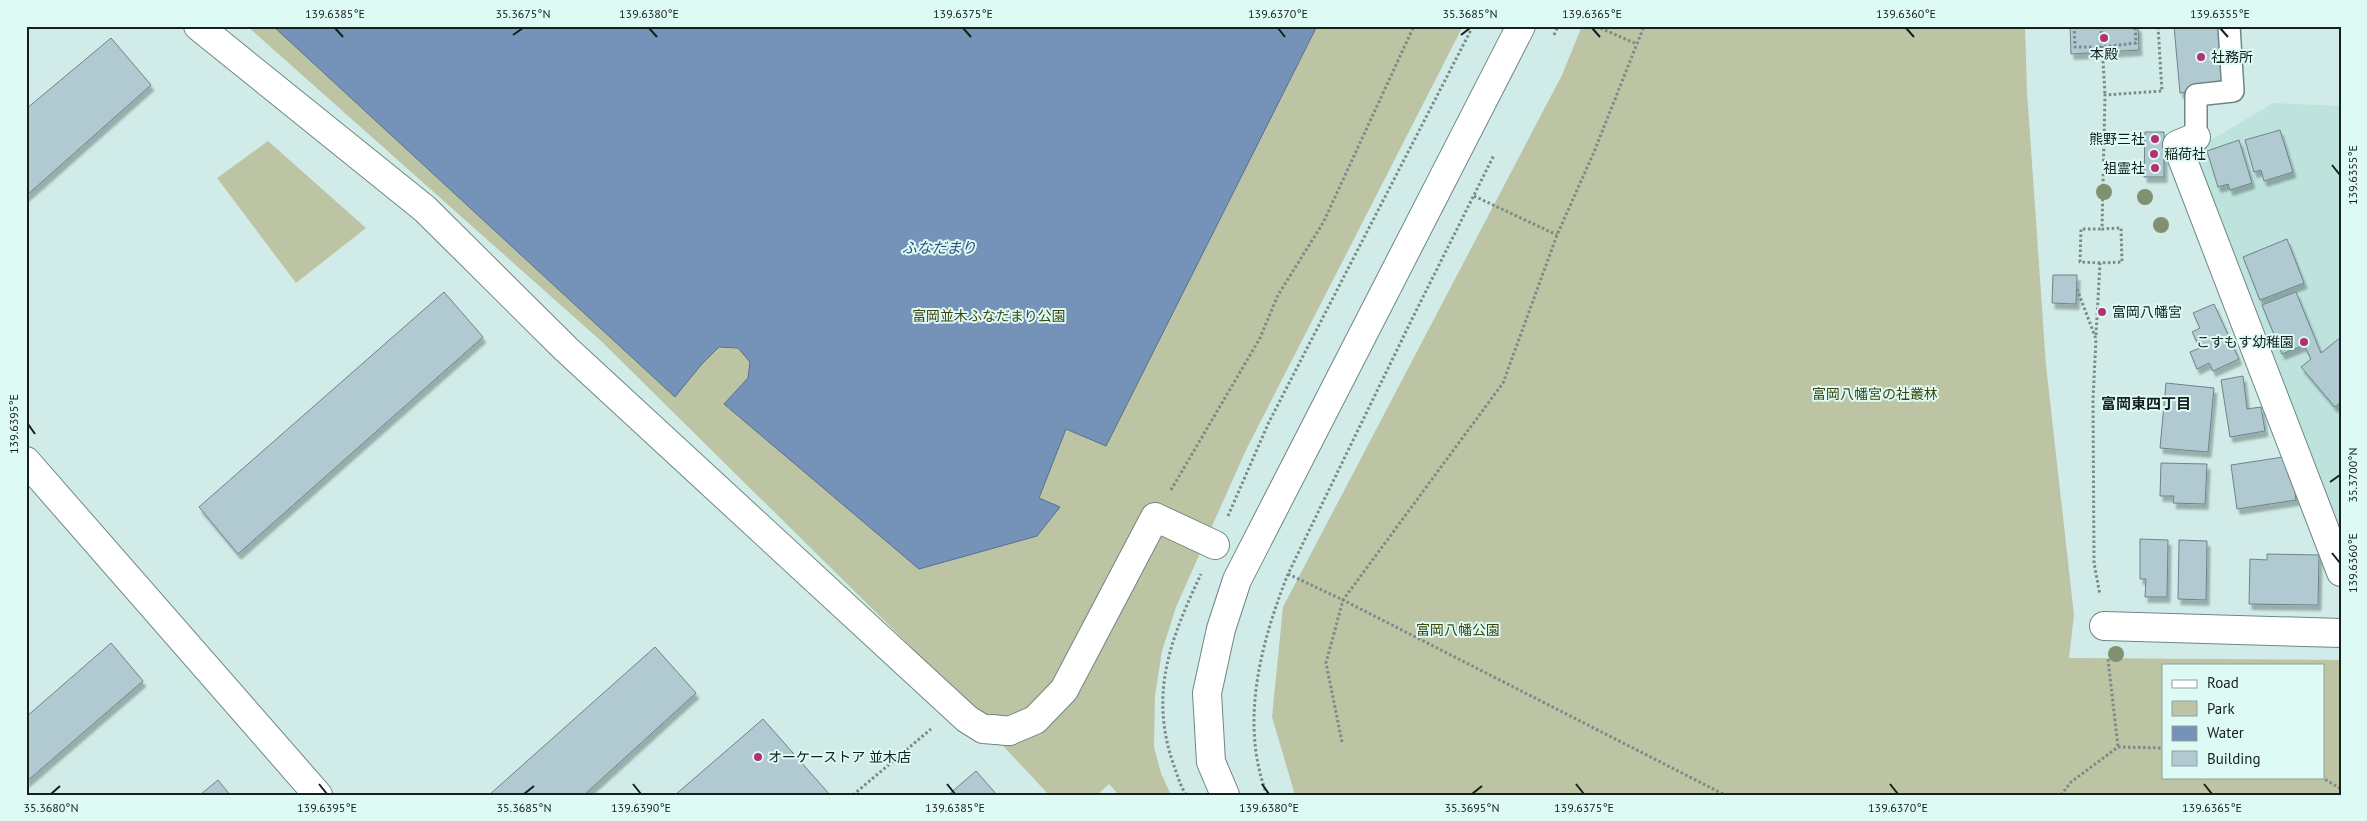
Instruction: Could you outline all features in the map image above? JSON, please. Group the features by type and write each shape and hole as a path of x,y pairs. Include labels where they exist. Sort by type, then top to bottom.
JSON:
{"street":[{"path":"198,26 425,209 566,349 956,708 983,729 1009,731 1035,720 1064,690 1155,518 1215,545"},
{"path":"1225,795 1211,762 1207,693 1221,629 1236,580 1520,26"},
{"path":"2196,137 2178,145 2341,572"},
{"path":"26,461 318,795"},
{"path":"2104,626 2341,633"}],"lane":[{"path":"2196,137 2196,95 2233,90 2229,26"}],"path":[{"path":"1155,518 1260,338 1278,295 1323,224 1414,26"},
{"path":"1554,35 1558,26"},
{"path":"1596,26 1637,44"},
{"path":"1342,742 1326,663 1343,600 1503,383 1557,235 1594,152 1644,26"},
{"path":"2074,26 2075,47 2102,47 2136,43 2135,26"},
{"path":"2101,26 2105,95 2102,229"},
{"path":"2105,95 2162,91 2158,26"},
{"path":"1267,795 1253,733 1257,680 1266,638 1288,574 1412,317 1496,152"},
{"path":"1474,196 1557,235"},
{"path":"2122,228 2122,262 2100,263 2080,262 2081,229 2122,228"},
{"path":"2094,563 2093,399 2100,263"},
{"path":"2076,289 2096,338"},
{"path":"1288,574 1343,600 1724,795"},
{"path":"853,795 956,708"},
{"path":"2061,795 2071,782 2118,747 2162,748"},
{"path":"2323,778 2341,789"}],"shaded area":[{"name":"こすもす幼稚園","path":"2273,103 2341,106 2341,532 2193,151"}],"green space":[{"name":"ふなだまり","path":"247,26 1463,26 1246,450 1176,607 1162,651 1155,696 1154,747 1161,773 1171,795 1119,795 1109,784 1097,795 1049,795 909,645 600,340"},
{"path":"1582,26 2025,26 2027,91 2046,365 2074,615 2069,658 2341,660 2341,795 1295,795 1272,717 1283,607 1562,75"},
{"path":"268,141 366,228 296,283 217,178"}],"water":[{"name":"ふなだまり","path":"273,26 1317,26 1106,446 1066,429 1039,498 1060,507 1037,536 919,569 724,404 748,378 750,362 738,348 719,347 701,365 675,397"}],"building":[{"name":"本殿","path":"2070,26 2138,26 2139,50 2071,54"},
{"name":"社務所","path":"2174,26 2223,26 2227,88 2180,93"},
{"path":"111,38 151,85 26,196 26,109"},
{"path":"2280,130 2293,172 2264,181 2261,170 2254,172 2245,140"},
{"path":"2145,132 2164,132 2164,177 2144,177"},
{"path":"2239,140 2252,183 2230,190 2228,184 2218,187 2207,151"},
{"path":"2287,239 2304,283 2260,300 2243,257"},
{"path":"2053,275 2077,275 2076,304 2052,303"},
{"path":"444,292 483,337 238,554 199,507"},
{"path":"2296,292 2321,353 2341,337 2341,402 2335,407 2301,367 2311,359 2304,345 2282,354 2262,305"},
{"path":"2214,304 2239,359 2213,371 2209,363 2197,369 2190,352 2200,348 2192,332 2200,328 2193,313"},
{"path":"2243,376 2247,409 2261,407 2265,431 2230,437 2221,380"},
{"path":"2166,383 2214,388 2208,452 2160,448"},
{"path":"2290,456 2296,500 2237,509 2231,465"},
{"path":"2161,463 2207,464 2205,504 2173,503 2174,496 2160,496"},
{"path":"2140,539 2168,540 2167,597 2145,597 2146,579 2140,579"},
{"path":"2179,540 2207,541 2206,600 2178,599"},
{"path":"2267,554 2319,555 2318,605 2249,604 2250,559 2267,560"},
{"path":"111,643 143,681 26,782 26,717"},
{"path":"655,647 696,693 584,795 489,795"},
{"name":"オーケーストア 並木店","path":"763,719 830,795 675,795"},
{"path":"976,771 997,795 948,795"},
{"path":"218,780 230,795 200,795"}],"place":[{"name":"本殿","path":"2104,38"},
{"name":"社務所","path":"2201,57"},
{"name":"熊野三社","path":"2155,139"},
{"name":"稲荷社","path":"2154,154"},
{"name":"祖霊社","path":"2155,168"},
{"name":"富岡八幡宮","path":"2102,312"},
{"name":"こすもす幼稚園","path":"2304,342"},
{"name":"オーケーストア 並木店","path":"758,757"}],"district":[{"name":"富岡東四丁目","path":"2146,403"}],"park label":[{"name":"富岡並木ふなだまり公園","path":"989,316"},
{"name":"富岡八幡宮の社叢林","path":"1875,394"},
{"name":"富岡八幡公園","path":"1458,630"}]}
